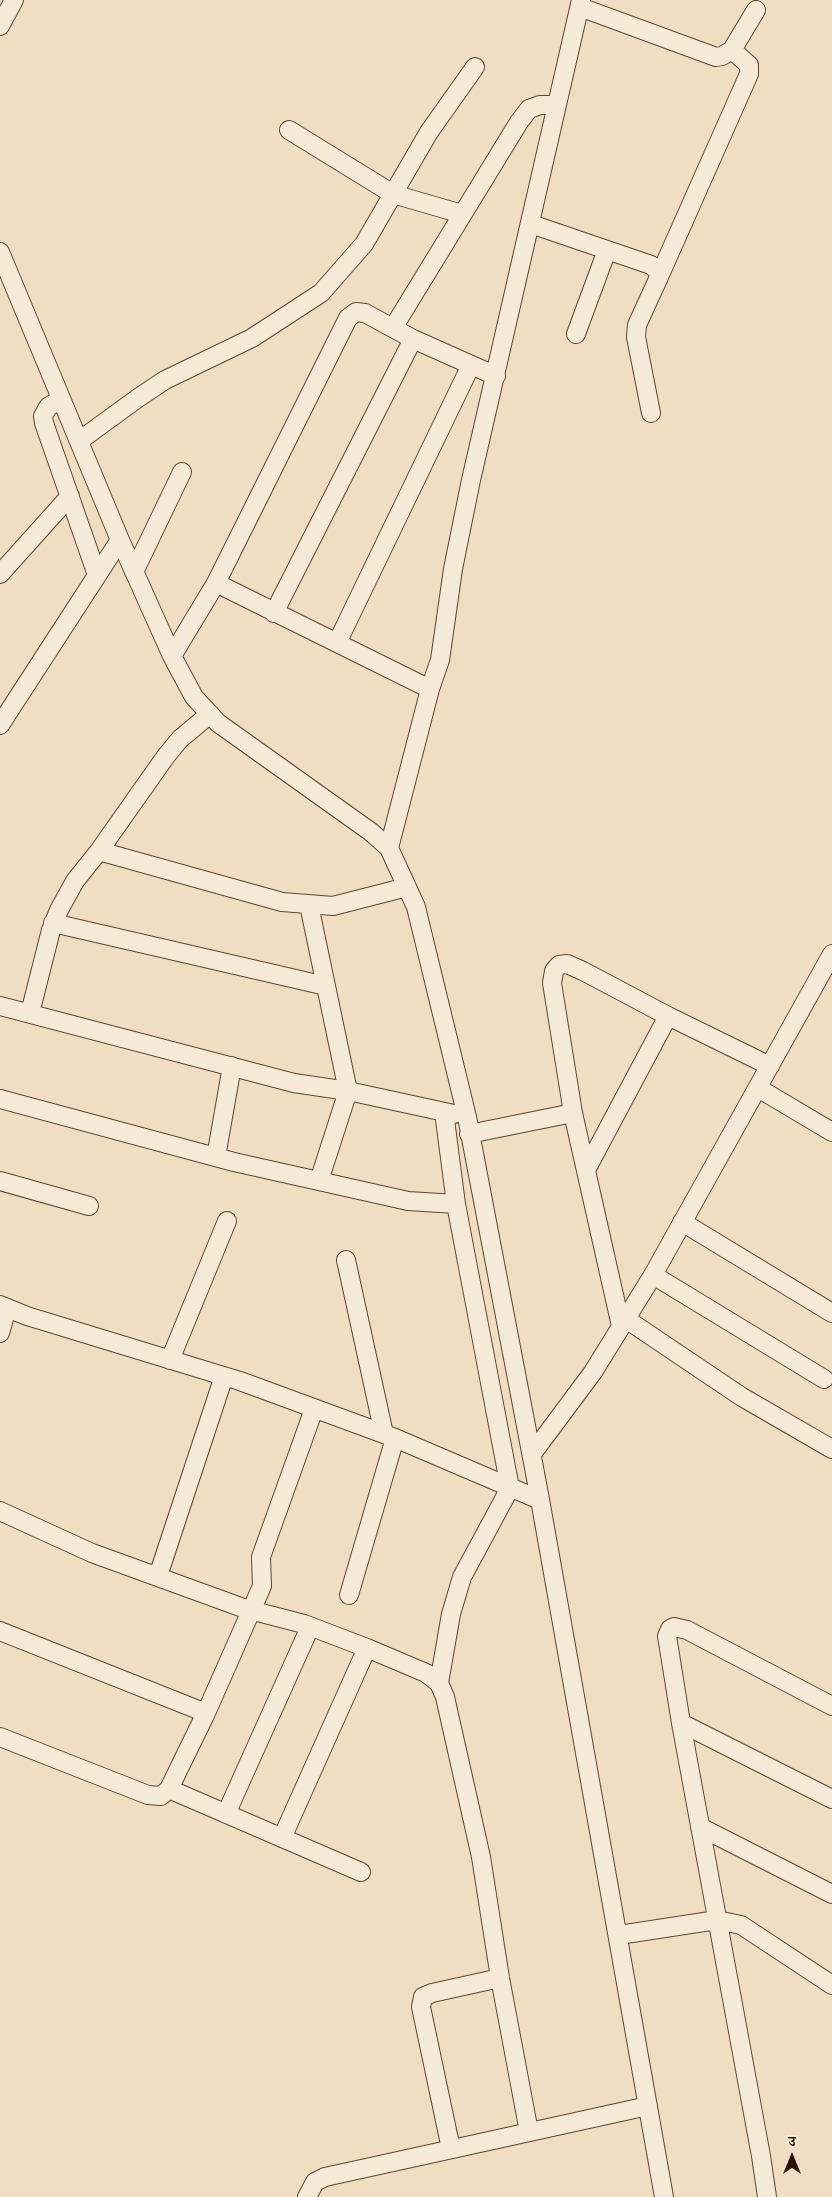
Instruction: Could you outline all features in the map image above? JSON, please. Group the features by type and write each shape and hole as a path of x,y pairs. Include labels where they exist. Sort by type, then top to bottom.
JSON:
{"street":[{"path":"0,26 14,0"},
{"path":"389,848 430,689 440,660 453,569 556,105 581,3 716,56 722,56 732,50 756,10"},
{"path":"651,413 636,337 637,325 749,74 749,65 732,50"},
{"path":"79,441 165,380 252,338 321,293 364,244 429,132 475,67"},
{"path":"393,328 462,214 529,109 556,105"},
{"path":"289,130 393,194 462,214"},
{"path":"531,224 651,265 657,270 659,277"},
{"path":"576,334 607,250"},
{"path":"0,252 120,540 172,656 194,697 218,723 363,826 389,848 416,907 468,1125 532,1454 619,1935 664,2197"},
{"path":"172,656 216,583 348,318 356,312 365,313 413,338 496,376"},
{"path":"274,613 413,338"},
{"path":"337,643 471,365"},
{"path":"61,399 48,407 43,416 97,575"},
{"path":"134,572 182,472"},
{"path":"0,574 70,496"},
{"path":"0,725 120,540"},
{"path":"216,583 430,689"},
{"path":"30,1013 53,923 75,881 99,851 166,756 180,739 210,714"},
{"path":"99,851 282,902 332,906 407,887"},
{"path":"309,905 348,1091 319,1181"},
{"path":"53,923 326,986"},
{"path":"532,1454 593,1372 653,1275 832,954"},
{"path":"770,1066 668,1016 583,971 567,964 559,965 554,971 552,983 573,1113 624,1323 742,1397 832,1449"},
{"path":"0,1006 294,1083 348,1091 444,1112 468,1125 573,1113"},
{"path":"586,1170 668,1016"},
{"path":"216,1157 232,1066"},
{"path":"758,1088 832,1132"},
{"path":"0,1099 216,1157 408,1202 456,1204"},
{"path":"439,1683 451,1614 462,1577 510,1488 456,1204 444,1112"},
{"path":"0,1181 89,1206"},
{"path":"170,1360 226,1221"},
{"path":"682,1222 832,1313"},
{"path":"346,1260 390,1436 349,1595"},
{"path":"653,1275 824,1379"},
{"path":"0,1334 4,1307 224,1376 390,1436 540,1500"},
{"path":"158,1576 224,1376"},
{"path":"0,1737 148,1795 161,1796 169,1789 206,1713 262,1586 261,1557 314,1409"},
{"path":"0,1511 92,1553 252,1611 310,1626 367,1648 426,1673 439,1683 445,1697 481,1857 500,1978 529,2132"},
{"path":"226,1814 310,1626"},
{"path":"767,2197 667,1636 674,1627 687,1630 832,1706"},
{"path":"0,1631 206,1713"},
{"path":"282,1838 367,1648"},
{"path":"681,1723 832,1799"},
{"path":"169,1789 361,1872"},
{"path":"700,1827 832,1894"},
{"path":"619,1935 718,1920 741,1925 832,1985"},
{"path":"451,2149 421,2007 423,1997 432,1993 500,1978"},
{"path":"307,2197 314,2182 325,2177 648,2106"}]}
